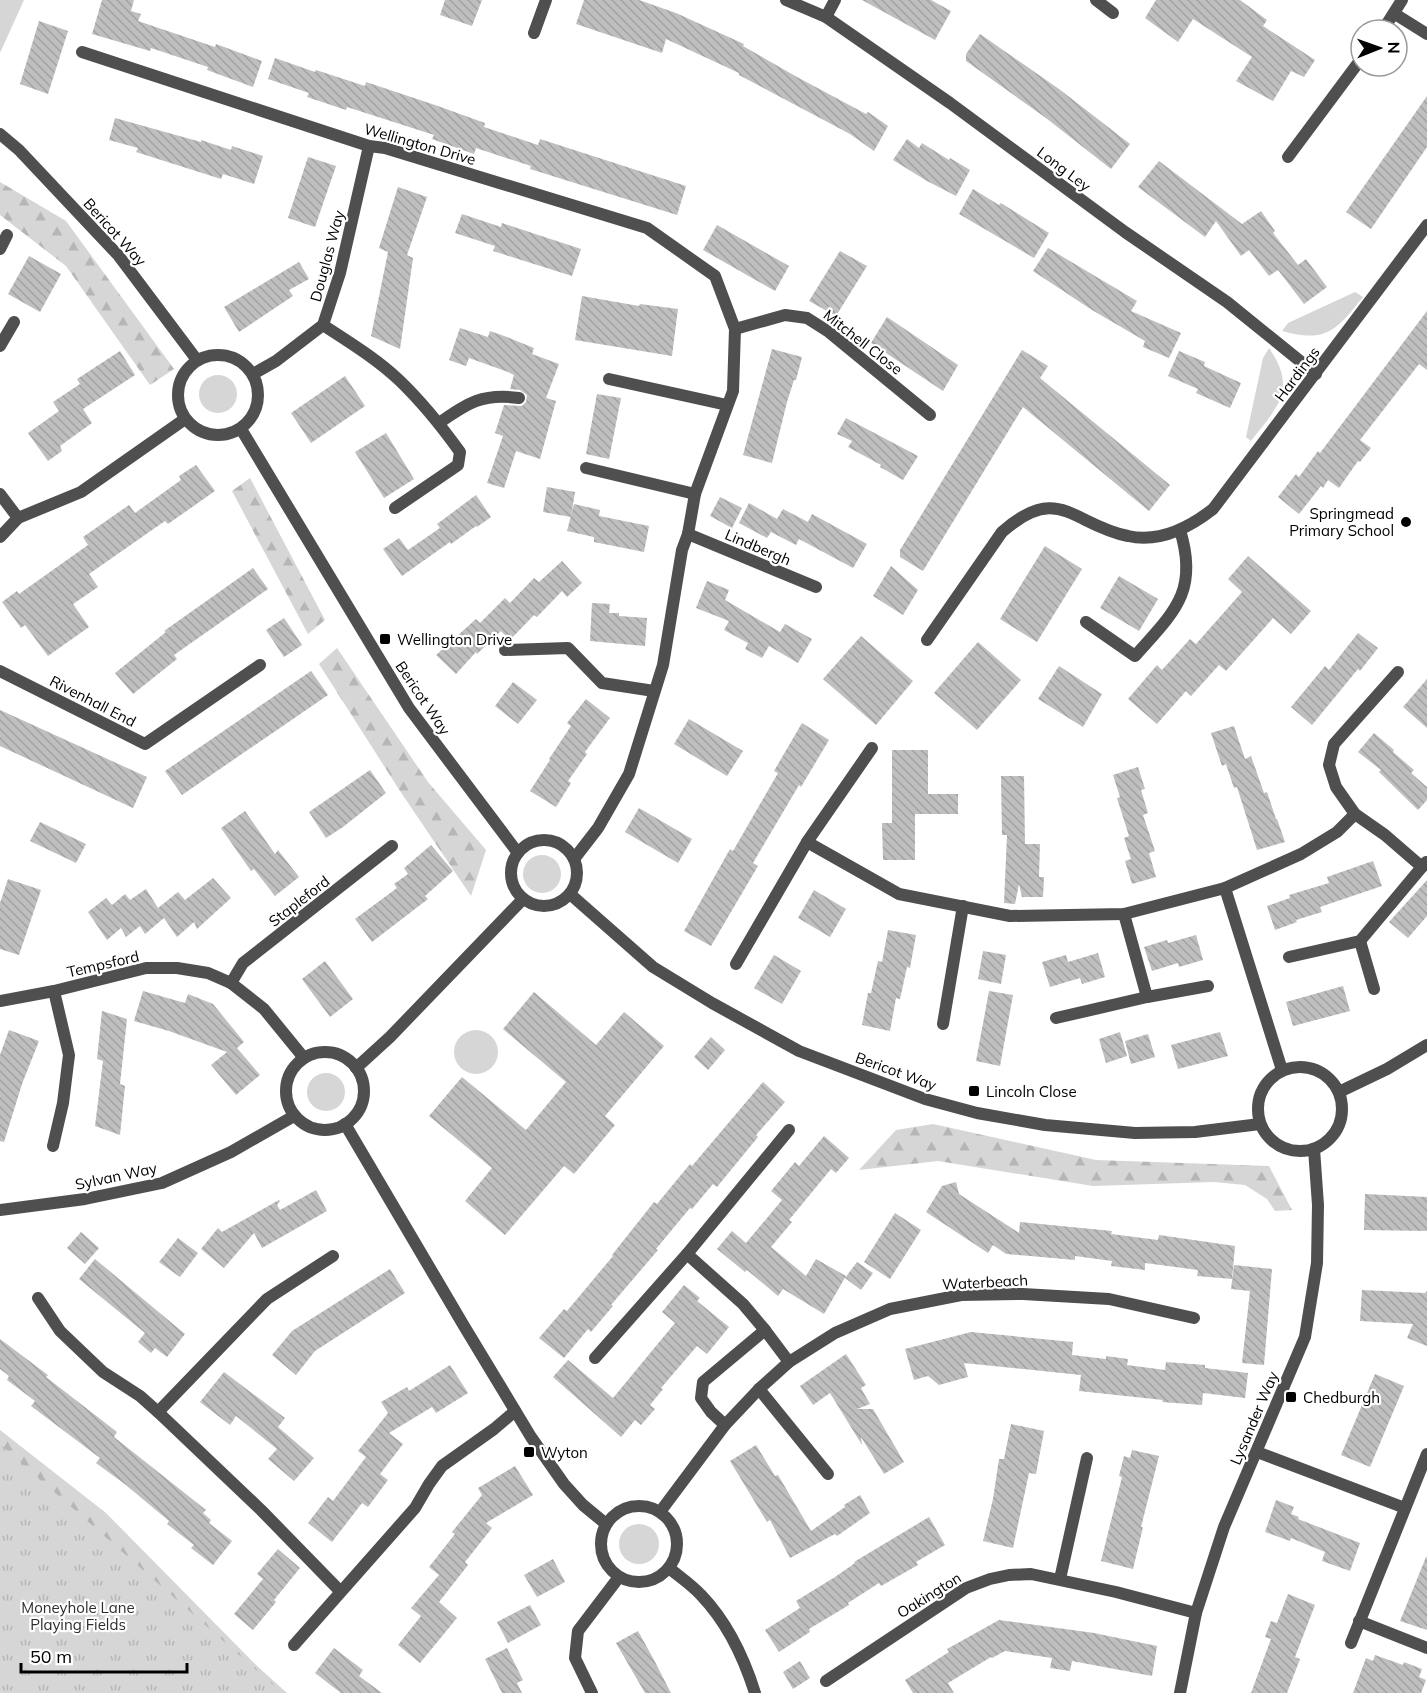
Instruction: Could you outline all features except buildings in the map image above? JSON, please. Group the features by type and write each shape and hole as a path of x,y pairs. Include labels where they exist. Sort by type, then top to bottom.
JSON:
{"street":[{"path":"534,33 546,0"},
{"name":"Long Ley","path":"786,0 826,17 950,103 1125,232 1227,302 1317,374"},
{"path":"826,17 835,0"},
{"path":"1096,0 1113,13"},
{"path":"1392,18 1402,0"},
{"path":"1395,14 1427,34"},
{"name":"Wellington Drive","path":"82,52 369,146 386,148 647,228 715,276 735,329 732,391 695,494 688,534 682,550 663,665 629,774 598,828 574,859"},
{"path":"1288,158 1349,75"},
{"name":"Bericot Way","path":"0,134 19,150 118,255 197,360"},
{"name":"Douglas Way","path":"253,374 276,361 323,325 340,273 369,146"},
{"name":"Hardings","path":"927,640 1002,532 1028,512 1043,508 1060,509 1109,530 1134,537 1159,536 1180,530 1198,521 1213,509 1317,374 1427,225"},
{"path":"0,249 7,235"},
{"name":"Mitchell Close","path":"735,329 785,315 807,318 829,332 930,415"},
{"path":"0,346 14,322"},
{"path":"323,325 372,358 399,380 438,423 460,452 458,465 395,508"},
{"path":"209,356 233,357 253,374 259,397 250,420 241,429 217,436 205,434 185,419 179,407 180,380 197,360 209,356"},
{"path":"609,379 727,405"},
{"path":"438,423 470,402 500,395 519,398"},
{"path":"0,537 18,518 81,492 185,419"},
{"name":"Bericot Way","path":"241,429 409,708 518,853"},
{"path":"586,468 695,494"},
{"path":"0,494 18,518"},
{"path":"1086,622 1135,656 1172,615 1182,595 1187,576 1187,552 1180,530"},
{"name":"Lindbergh","path":"688,534 816,587"},
{"path":"505,650 568,648 602,683 654,691"},
{"name":"Rivenhall End","path":"0,670 145,744 260,665"},
{"path":"1289,957 1360,940 1424,864 1355,814 1336,787 1329,765 1334,744 1398,672"},
{"path":"736,964 807,842 872,748"},
{"path":"807,842 899,894 1010,916 1124,914 1225,888 1301,854 1337,832 1355,814"},
{"path":"548,840 558,843 567,850 574,859 578,877 570,894 562,902 542,907 523,899 512,882 511,872 518,853 536,841 548,840"},
{"name":"Stapleford","path":"231,983 243,963 392,846"},
{"path":"1225,888 1282,1070"},
{"name":"Bericot Way","path":"570,894 653,967 712,1004 799,1051 925,1099 977,1113 1045,1125 1135,1133 1194,1132 1260,1124"},
{"path":"356,1068 399,1028 523,899"},
{"path":"943,1024 963,906"},
{"path":"1124,914 1147,997"},
{"path":"1360,940 1374,989"},
{"name":"Tempsford","path":"0,1001 54,991 146,968 177,968 208,973 231,983 264,1009 304,1058"},
{"path":"1056,1018 1147,997 1208,986"},
{"name":"Tempsford","path":"53,1146 63,1103 69,1055 54,991"},
{"path":"1339,1092 1387,1069 1427,1046"},
{"path":"315,1054 337,1055 348,1060 356,1068 362,1080 363,1092 358,1110 345,1124 335,1129 324,1130 303,1124 294,1116 288,1104 286,1091 288,1078 294,1067 304,1058 315,1054"},
{"path":"1295,1066 1309,1067 1322,1072 1339,1092 1343,1106 1341,1120 1326,1143 1314,1149 1301,1151 1282,1147 1267,1135 1260,1124 1258,1099 1271,1077 1282,1070 1295,1066"},
{"name":"Sylvan Way","path":"0,1210 85,1199 162,1183 231,1152 294,1116"},
{"path":"345,1124 515,1411 564,1484 606,1524"},
{"path":"594,1358 687,1254 789,1130"},
{"name":"Lysander Way","path":"1180,1693 1196,1613 1224,1527 1305,1337 1317,1263 1318,1205 1314,1149"},
{"path":"687,1254 743,1304 789,1362"},
{"path":"158,1412 267,1299 333,1256"},
{"name":"Waterbeach","path":"660,1512 725,1425 759,1389 789,1362 835,1333 890,1309 961,1295 1087,1296 1194,1318"},
{"path":"38,1298 60,1332 103,1372 140,1396 158,1412 261,1510 340,1591"},
{"path":"725,1425 711,1412 701,1398 703,1382 765,1330"},
{"path":"759,1389 828,1474"},
{"path":"294,1645 416,1508 442,1466 515,1411"},
{"path":"1257,1452 1405,1508"},
{"path":"1350,1643 1427,1454"},
{"path":"1060,1579 1087,1458"},
{"path":"636,1506 648,1507 660,1512 676,1531 678,1544 676,1557 669,1568 652,1581 630,1582 619,1577 610,1569 601,1548 606,1524 614,1515 636,1506"},
{"path":"669,1568 702,1596 724,1623 743,1658 755,1693"},
{"name":"Oakington","path":"826,1681 966,1588 1009,1575 1031,1574 1060,1579 1196,1613"},
{"path":"592,1693 575,1658 578,1632 619,1577"},
{"path":"1359,1621 1427,1648"}],"green space":[{"path":"0,0 24,0 0,53"},
{"path":"0,182 66,221 174,369 150,385 66,266 0,215"},
{"path":"1355,292 1363,297 1337,326 1329,331 1309,336 1282,331 1288,323"},
{"path":"1269,348 1278,362 1282,375 1281,398 1251,441 1246,437 1263,358"},
{"path":"218,375 232,380 237,394 232,408 218,413 204,408 199,394 204,380"},
{"path":"250,478 325,620 308,634 232,491"},
{"path":"337,648 428,782 486,850 471,896 400,791 319,664"},
{"path":"542,855 555,861 561,874 555,887 542,893 529,887 523,874 529,861"},
{"path":"476,1030 491,1037 498,1052 491,1067 476,1074 461,1067 454,1052 461,1037"},
{"path":"326,1073 333,1074 339,1079 344,1085 344,1099 339,1105 333,1110 326,1111 319,1110 313,1105 308,1099 307,1092 308,1085 313,1079 319,1074"},
{"path":"933,1124 1096,1160 1269,1166 1292,1210 1275,1211 1267,1199 1245,1185 1214,1182 1093,1186 938,1161 859,1170 896,1130"},
{"name":"Moneyhole Lane Playing Fields","path":"0,1430 106,1513 256,1665 287,1693 160,1693 0,1553"},
{"name":"Moneyhole Lane Playing Fields","path":"0,1444 271,1683 282,1693 0,1693"},
{"path":"639,1524 647,1525 653,1530 658,1536 658,1552 653,1558 647,1563 639,1564 631,1563 625,1558 620,1552 619,1544 620,1536 625,1530 631,1525"}],"place":[{"name":"Springmead Primary School","path":"1406,522"},
{"name":"Wellington Drive","path":"385,639"},
{"name":"Lincoln Close","path":"974,1091"},
{"name":"Chedburgh","path":"1291,1397"},
{"name":"Wyton","path":"529,1452"}]}
